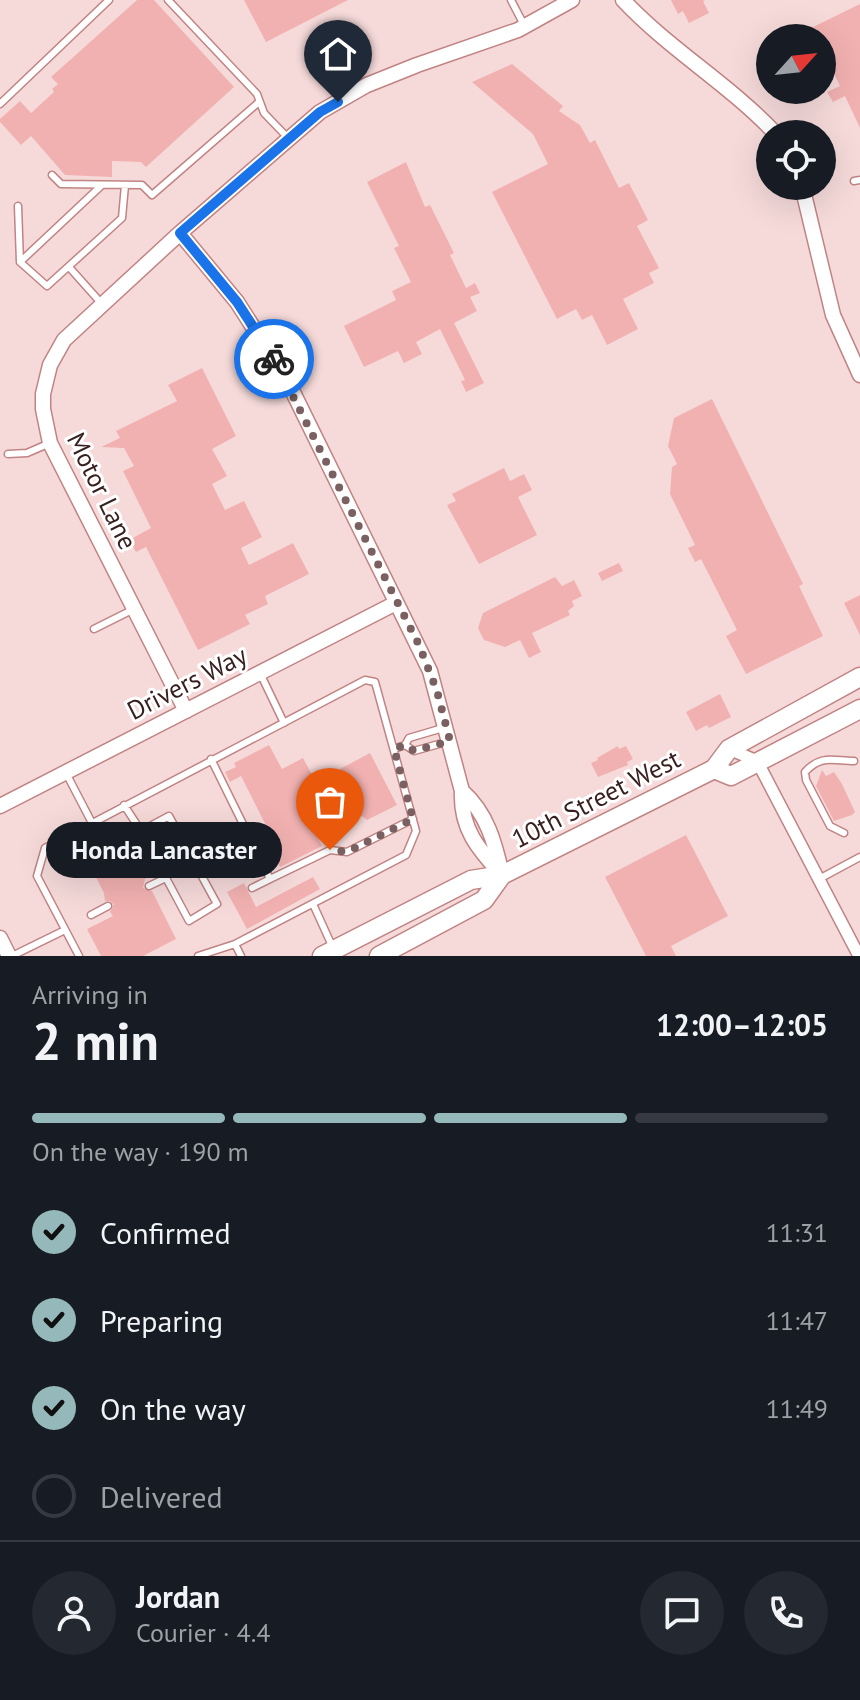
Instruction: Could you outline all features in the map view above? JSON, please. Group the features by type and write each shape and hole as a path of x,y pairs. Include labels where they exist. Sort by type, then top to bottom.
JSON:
{"main road":[{"name":"10th Street West","path":"334,954 471,880 502,875 714,769 729,749 860,677"},
{"path":"757,761 770,739 831,707 860,685"},
{"name":"10th Street West","path":"714,769 731,776 860,709"},
{"name":"10th Street West","path":"379,956 484,900 502,875"}],"street":[{"name":"Motor Lane","path":"186,711 50,443 43,394 50,365 64,340 102,304 320,112 367,85 525,26 572,0"},
{"path":"623,0 663,40 752,108 763,120"},
{"path":"805,200 833,315 860,375"},
{"path":"180,233 237,302 288,382 430,671 462,791 476,803 495,841 502,875"},
{"name":"Drivers Way","path":"0,806 396,603"},
{"path":"729,749 757,761 859,956"},
{"path":"0,938 11,956"}],"lane":[{"path":"0,104 109,0"},
{"path":"168,0 257,94 264,113 289,139"},
{"path":"511,0 525,26"},
{"path":"52,175 61,184 142,185 152,195 259,102"},
{"path":"20,262 102,185"},
{"path":"18,206 20,262 47,286 122,218 125,185"},
{"path":"69,267 102,304"},
{"path":"8,454 27,453 50,443"},
{"path":"94,629 134,609"},
{"path":"260,673 284,723"},
{"path":"79,956 37,876 45,848 365,680 375,682 416,831 406,855 235,944 198,956"},
{"path":"405,745 414,751 448,734"},
{"path":"394,749 405,745 409,738 448,734"},
{"path":"844,833 829,823 806,780 805,772 826,758 854,761"},
{"path":"211,759 270,879"},
{"path":"66,773 92,823"},
{"path":"124,805 189,921 217,904 169,816 141,831"},
{"path":"252,888 330,850 347,852 413,819"},
{"path":"819,879 860,857"},
{"path":"149,886 166,878"},
{"path":"313,904 334,954"},
{"path":"91,915 108,906"},
{"path":"11,956 65,930"},
{"path":"235,944 241,956"}],"building":[{"path":"137,0 154,0 234,87 146,167 141,162 112,161 112,177 65,175 31,136 21,145 0,119 20,101 31,113 54,92 52,89 58,84 51,77"},
{"path":"244,0 348,0 266,42"},
{"path":"671,0 705,0 709,13 689,23 683,11 678,14"},
{"path":"860,4 860,128 845,96 836,100 836,88 840,86 836,78 836,24 819,24"},
{"path":"512,64 563,106 559,111 580,125 590,143 595,140 619,188 629,183 648,220 637,226 659,268 649,273 654,283 623,299 638,329 607,345 592,315 582,320 576,309 557,319 492,192 548,164 533,134 472,82"},
{"path":"406,162 425,207 430,205 454,253 450,255 466,288 475,283 480,293 470,297 477,311 454,323 484,383 466,392 461,381 465,380 440,329 416,342 422,354 404,363 398,351 364,367 344,326 396,300 392,291 411,282 394,248 399,246 367,182"},
{"path":"202,368 236,436 212,449 227,476 212,484 225,510 244,501 262,537 241,548 249,565 293,543 309,574 265,596 268,604 245,615 250,624 198,650 146,547 136,552 129,540 151,528 123,471 134,466 124,448 101,447 120,438 116,431 177,401 168,385"},
{"path":"712,399 803,584 799,586 823,636 746,674 726,636 737,630 701,559 695,562 688,548 695,545 670,494 672,467 677,464 668,446 674,418"},
{"path":"504,468 510,481 524,474 532,490 518,497 537,535 479,564 447,505 456,501 452,494"},
{"path":"619,563 623,571 602,581 598,573"},
{"path":"555,577 562,586 574,580 582,596 572,601 574,606 568,611 570,615 532,633 541,652 529,658 520,640 505,647 484,640 478,628 483,613"},
{"path":"860,595 860,635 844,603"},
{"path":"720,694 731,717 696,731 686,712"},
{"path":"269,745 282,769 303,758 319,788 342,775 340,769 370,753 397,805 367,820 362,816 340,826 338,822 316,834 322,846 280,867 275,858 281,855 241,776 230,782 225,772 236,767 234,763"},
{"path":"618,746 619,749 626,746 633,759 627,762 628,765 598,777 591,763"},
{"path":"822,770 826,776 834,772 842,784 855,812 852,815 834,821 816,786"},
{"path":"117,824 125,838 130,835 141,857 146,854 157,873 145,879 143,888 152,891 176,939 143,956 101,956 87,929 113,916 110,912 114,905 105,901 104,893 79,844"},
{"path":"686,835 728,916 671,946 676,956 646,956 605,877"},
{"path":"313,877 320,889 247,929 227,892 244,883 256,907"}],"way so far":[{"path":"274,359 419,645 437,691 450,741 414,751 405,745 394,749 413,819 347,852 330,850"}],"place":[{"name":"Honda Lancaster","path":"330,850"}],"route":[{"path":"274,359 237,302 180,233 320,112 338,102"}]}
